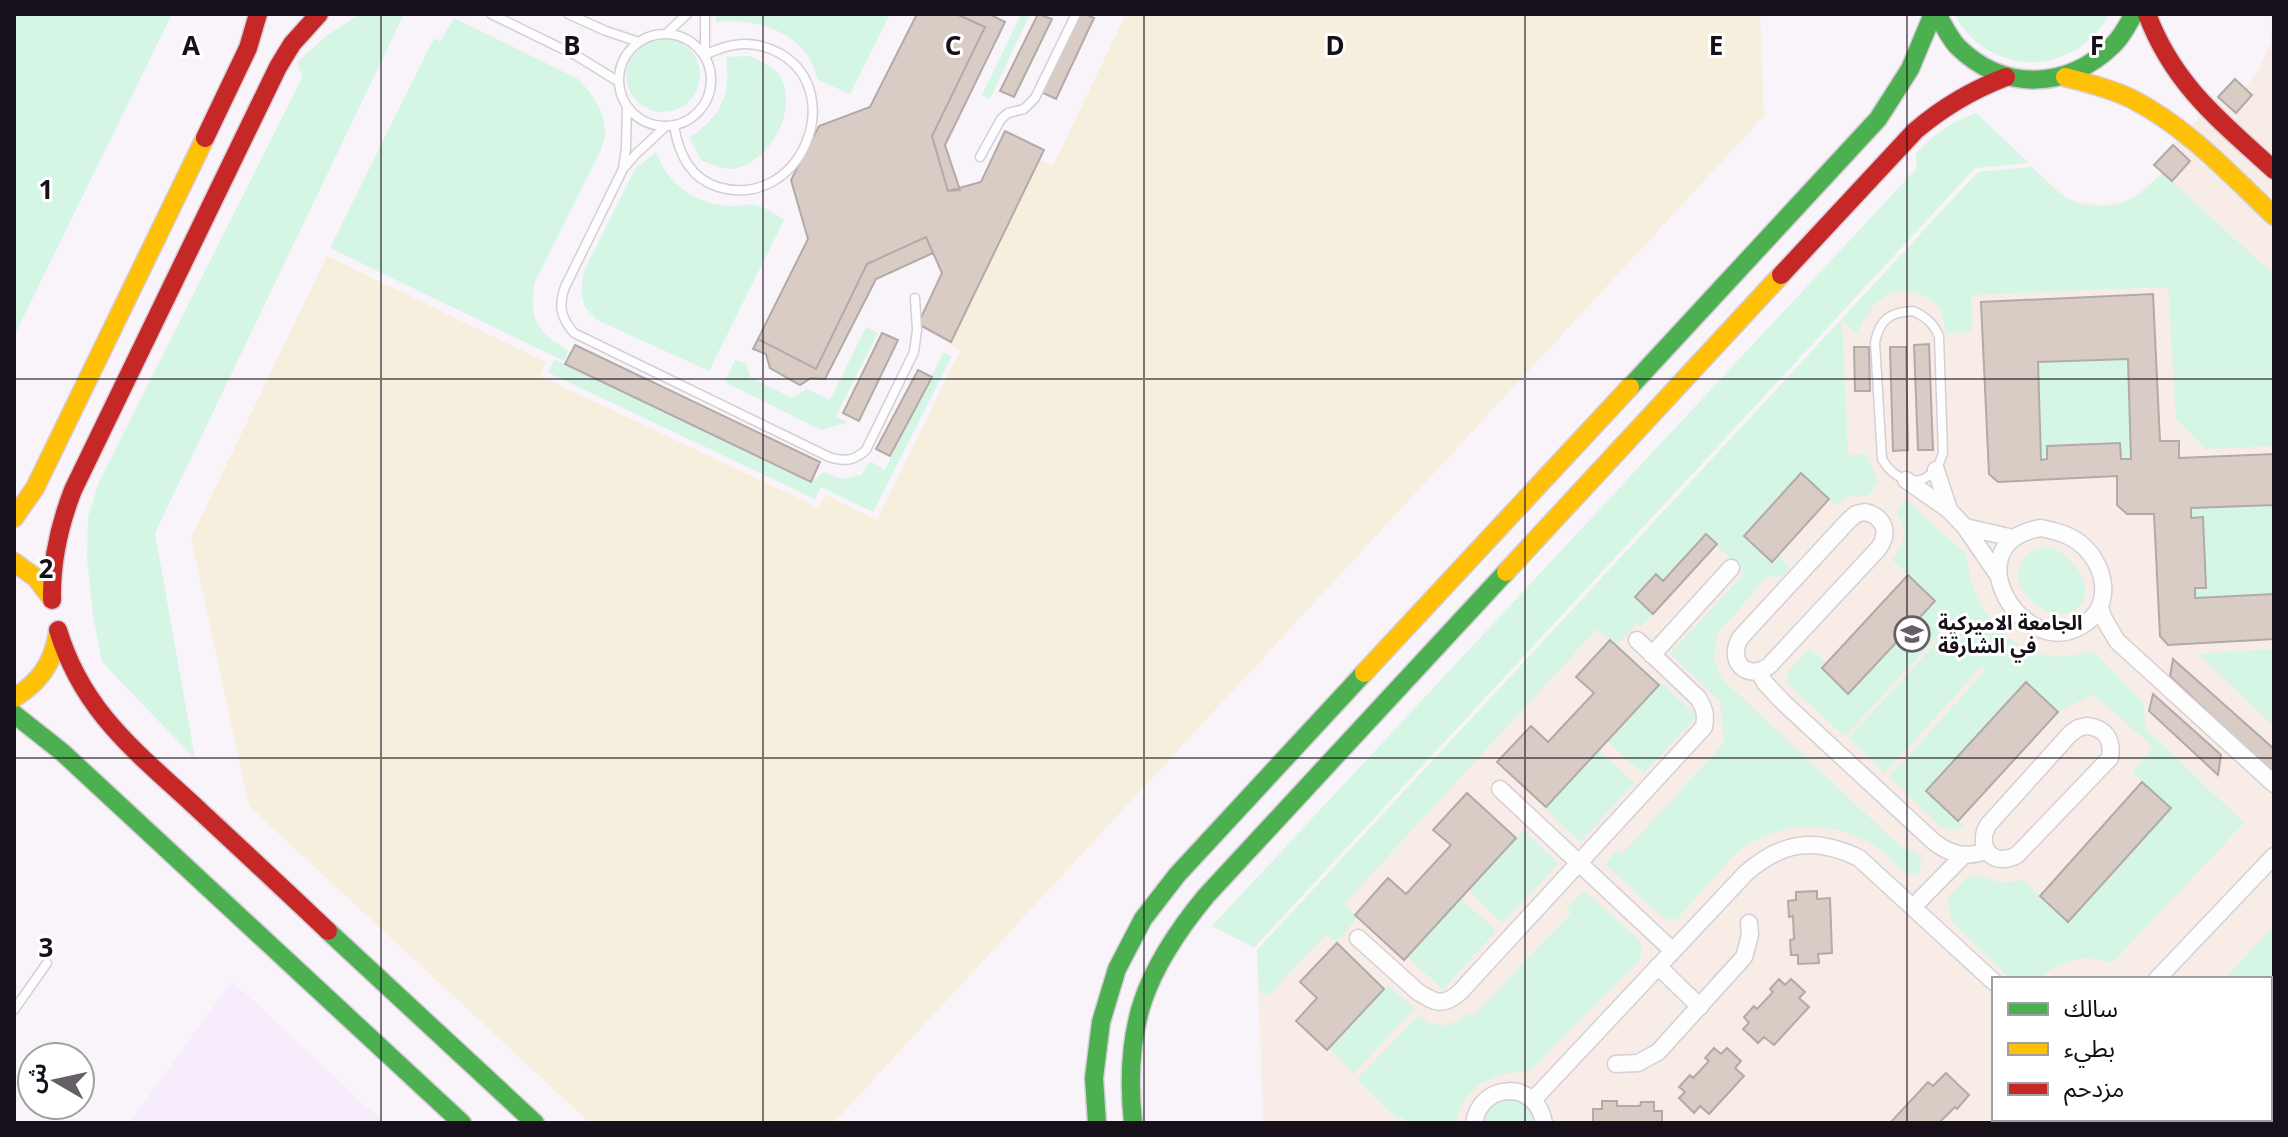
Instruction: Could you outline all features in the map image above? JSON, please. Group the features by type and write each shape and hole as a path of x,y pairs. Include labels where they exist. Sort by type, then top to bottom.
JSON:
{"street":[{"path":"14,518 35,488 242,62 258,14"},
{"path":"52,600 53,555 64,511 73,490 278,67 292,44 319,14"},
{"path":"1935,14 1962,52 1982,67 2006,77 2036,81 2065,77 2088,67 2108,52 2124,33 2134,14"},
{"path":"1097,1123 1094,1078 1101,1022 1117,969 1143,919 1177,875 1878,119 1913,68 1935,14"},
{"path":"2147,14 2185,111 2274,216"},
{"path":"1133,1123 1131,1056 1139,1012 1154,970 1177,931 1206,896 1904,142 1950,102 1977,87 2006,77"},
{"path":"2065,77 2099,84 2153,109 2185,111 2274,170"},
{"path":"1936,470 1949,510"},
{"path":"1906,480 1949,510 1965,527 1998,575 2003,593 2013,609 2028,622 2045,630 2064,632 2078,628 2091,620 2100,607 2104,591 2103,575 2093,557 2079,542 2061,532 2041,528 2026,530 2013,538 2004,548 1998,575"},
{"path":"1856,514 1875,514 1883,521 1886,531 1884,541 1769,666 1759,672 1742,668 1737,661 1734,653 1741,637 1848,521 1856,514"},
{"path":"1965,527 2013,538"},
{"path":"14,562 32,573 52,600 65,655 74,676 116,733 535,1123"},
{"path":"1652,655 1731,568"},
{"path":"2100,607 2117,641"},
{"path":"2078,628 2117,641 2274,784"},
{"path":"14,698 37,683 46,671 53,659 58,630"},
{"path":"1358,938 1418,992 1439,1003 1451,1000 1704,727 1704,707 1698,698 1637,640"},
{"path":"1759,672 1784,703 1934,842 1953,853 1964,855 1986,851"},
{"path":"14,714 62,752 462,1123"},
{"path":"2087,726 2104,732 2110,740 2110,758 2017,855 2010,860 2001,860 1986,851 1983,833 1988,825 2070,734 2087,726"},
{"path":"1500,789 1673,951"},
{"path":"1533,1100 1746,873 1762,859 1780,850 1800,845 1821,845 1841,849 1859,858 1992,980"},
{"path":"1913,907 1964,855"},
{"path":"2159,977 2274,856"},
{"path":"1616,1064 1638,1063 1658,1052 1744,957 1750,935 1749,923"},
{"path":"1658,966 1700,1007"},
{"path":"1474,1123 1479,1107 1487,1098 1498,1092 1511,1091 1523,1093 1533,1100 1540,1108 1544,1123"}],"lane":[{"path":"491,14 585,60 619,82"},
{"path":"568,14 636,41"},
{"path":"667,33 687,14"},
{"path":"705,14 705,55"},
{"path":"980,157 1001,119 1008,113 1024,109 1035,98 1076,14"},
{"path":"623,169 627,106 619,82 624,57 636,41 651,35 667,33 685,37 705,55 712,80 710,93 705,104 686,121 670,126 623,169 565,287 561,312 574,333 829,457 839,461 858,457 871,442 914,352 917,330 915,298"},
{"path":"670,126 685,162 697,176 714,186 733,190 772,184 805,147 810,127 811,96 803,75 788,59 769,47 747,43 725,45 705,55"},
{"path":"627,106 645,122 670,126"},
{"path":"1913,311 1925,316 1935,326 1939,336 1944,438 1943,453 1936,470 1917,480 1906,480 1897,478 1882,459 1875,342 1878,329 1887,318 1899,312 1913,311"},
{"path":"14,1010 47,963"}],"shaded area":[{"name":"الجامعة الاميركية في الشارقة","path":"2274,14 2274,1123 1263,1123 1257,950 1978,172 2032,167 2066,198 2078,202 2101,205 2133,198 2162,173 2154,165 2235,79 2245,88 2260,67 2271,42"},
{"path":"232,981 384,1123 129,1123"}],"green space":[{"path":"14,14 172,14 14,336"},
{"path":"360,14 404,14 155,533 195,759 102,662 87,559 88,517 99,482 302,78 297,62 329,34"},
{"path":"717,14 890,14 850,94 818,80 808,56 778,31 740,22 715,22"},
{"path":"1021,14 1030,14 990,99 982,95"},
{"path":"1954,14 2109,14 2094,35 2075,50 2054,59 2032,62 2009,59 1988,50 1969,35"},
{"path":"454,18 578,79 603,116 605,133 601,150 535,282 533,294 537,323 557,344 568,350 564,361 330,248 434,38 440,42"},
{"path":"663,38 677,41 689,49 697,61 700,75 697,89 689,101 677,109 663,112 649,109 637,101 629,89 626,75 629,61 637,49 649,41"},
{"path":"751,56 777,72 784,86 784,116 778,131 770,145 746,165 728,169 702,161 689,138 709,122 721,104 727,83 726,57"},
{"path":"1976,113 2029,163 1975,168 1254,948 1212,926 1917,168 1915,155 1921,148 1942,130"},
{"path":"656,152 668,174 695,197 718,205 756,205 784,220 709,371 597,320 585,307 581,292 584,271 635,169"},
{"path":"2032,167 2065,197 2080,204 2099,206 2126,202 2163,173 2274,275 2274,446 2205,449 2176,419 2168,287 1971,295 1972,332 1945,333 1938,306 1924,296 1907,292 1890,294 1878,301 1856,334 1842,320 1848,455 1866,454 1878,481 1867,497 1850,496 1836,506 1801,474 1778,555 1790,568 1782,577 1768,576 1718,633 1714,658 1722,679 1900,846 1919,854 1922,864 1918,874 1907,873 1879,849 1843,832 1825,828 1787,829 1769,834 1735,854 1677,919 1671,920 1661,916 1605,864 1618,849 1623,853 1724,743 1720,701 1670,654 1745,573 1706,535 1663,581 1656,575 1653,614 1641,627 1636,624 1616,645 1597,629 1344,904 1357,917 1337,943 1326,934 1268,996 1259,992 1257,950 1978,172"},
{"path":"866,327 878,333 836,416 847,423 821,430 725,382 735,360 746,363 750,377 792,398 807,389 830,400"},
{"path":"943,353 952,356 873,512 821,487 815,499 549,373 554,359 811,482 824,472 842,479 861,475 870,461 885,470"},
{"path":"2128,359 2131,459 2121,459 2119,443 2047,446 2047,459 2041,460 2038,362"},
{"path":"1906,499 1964,552 1980,603 2003,634 2018,645 2053,656 2072,656 2092,650 2143,702 2146,729 2244,823 2112,963 2078,959 2054,967 2041,977 2008,977 1952,922 1947,899 1967,877 1981,876 2001,883 2023,880 2068,921 2170,808 2132,772 2153,747 2093,694 2058,712 2026,682 1926,791 1964,826 1955,830 1942,828 1889,777 1986,670 1981,667 1885,773 1849,738 1956,621 1954,618 1846,735 1788,684 1787,673 1810,648 1827,663 1822,669 1849,693 1935,601 1892,560 1904,537 1896,512"},
{"path":"2274,505 2274,594 2195,598 2195,588 2206,587 2203,518 2191,518 2191,508"},
{"path":"2050,547 2076,568 2085,587 2085,597 2080,606 2069,613 2054,614 2040,607 2019,584 2018,569 2025,557 2036,549"},
{"path":"2274,649 2274,726 2198,654"},
{"path":"1661,683 1697,716 1643,774 1607,741"},
{"path":"1599,750 1634,783 1580,842 1545,808"},
{"path":"1523,830 1559,863 1503,923 1468,890"},
{"path":"1584,890 1638,939 1643,949 1639,961 1531,1070 1498,1075 1478,1085 1463,1101 1456,1123 1408,1123 1401,1116 1398,1120 1357,1079 1418,1016 1444,1026 1468,1014 1474,1015 1571,913 1567,908"},
{"path":"1461,898 1496,931 1443,990 1407,956"},
{"path":"2274,926 2274,1035 2272,977 2226,977"},
{"path":"1388,985 1414,1009 1354,1073 1328,1048"},
{"path":"2274,1075 2274,1123 2216,1121 2272,1121"},
{"path":"1506,1099 1526,1105 1536,1123 1481,1123 1490,1105"}],"sand":[{"path":"1126,14 1760,14 1764,116 837,1119 841,1123 590,1123 249,806 191,538 327,256 546,362 540,376 817,507 826,495 877,520 960,351 948,343 1036,159 1053,166"}],"building":[{"path":"917,14 956,14 985,27 932,136 948,191 981,182 1005,131 1044,150 951,342 918,324 942,273 926,237 867,264 816,369 758,339 808,239 791,180 819,126 870,107"},
{"path":"956,14 989,14 1005,22 945,145 960,190 948,191 932,136 985,27"},
{"path":"1038,14 1052,19 1014,97 1000,91"},
{"path":"1079,14 1094,18 1056,99 1041,92"},
{"path":"2235,79 2252,95 2236,113 2218,97"},
{"path":"2173,145 2190,161 2172,181 2154,165"},
{"path":"926,237 933,253 876,279 825,379 811,378 800,385 770,368 766,354 753,349 758,339 816,369 867,264"},
{"path":"2153,294 2160,441 2179,441 2179,458 2274,454 2274,505 2191,508 2191,518 2203,517 2206,588 2195,588 2195,598 2274,594 2274,639 2168,645 2160,636 2154,514 2127,514 2117,505 2117,476 1998,482 1989,474 1981,302","holes":["2128,359 2131,459 2121,459 2120,443 2047,446 2047,459 2041,460 2038,362"]},
{"path":"882,333 898,340 859,421 843,413"},
{"path":"1929,344 1933,450 1918,450 1914,345"},
{"path":"575,345 820,462 811,482 565,364"},
{"path":"1854,347 1869,347 1870,391 1855,391"},
{"path":"1890,347 1906,347 1908,450 1893,451"},
{"path":"918,370 932,377 890,456 876,449"},
{"path":"1801,473 1829,499 1772,562 1744,536"},
{"path":"1706,534 1717,544 1653,614 1635,597 1656,574 1663,581"},
{"path":"1908,575 1935,601 1848,694 1822,668"},
{"path":"1610,640 1659,685 1546,807 1497,762 1531,726 1548,742 1594,693 1576,677"},
{"path":"2173,659 2274,749 2274,775 2170,676"},
{"path":"2026,682 2058,712 1958,821 1926,791"},
{"path":"2153,694 2221,755 2218,775 2149,711"},
{"path":"2142,782 2171,808 2068,922 2040,896"},
{"path":"1467,793 1516,838 1404,960 1355,915 1388,878 1406,894 1451,845 1433,830"},
{"path":"1817,891 1817,899 1830,898 1832,953 1818,954 1819,963 1798,964 1798,955 1791,955 1793,916 1789,917 1788,901 1796,900 1796,892"},
{"path":"1337,943 1384,989 1327,1050 1296,1021 1317,998 1300,982"},
{"path":"1779,979 1785,985 1791,979 1805,992 1799,998 1809,1007 1774,1045 1764,1037 1758,1043 1743,1029 1749,1023 1744,1017 1754,1006 1757,1009 1773,992 1770,989"},
{"path":"1714,1048 1721,1054 1727,1048 1741,1061 1735,1068 1744,1076 1709,1114 1700,1106 1694,1113 1679,1098 1685,1092 1679,1087 1709,1061 1705,1058"},
{"path":"1946,1073 1969,1095 1957,1109 1955,1107 1939,1123 1890,1123 1928,1082 1933,1086"},
{"path":"1602,1101 1617,1101 1617,1106 1640,1106 1641,1102 1654,1102 1654,1111 1662,1111 1662,1123 1593,1123 1593,1109 1602,1109"}],"traffic: fast":[{"path":"1630,387 1878,119 1910,69 1933,14"},
{"path":"1937,14 1957,46 1975,61 1994,72 2035,80 2076,71 2095,60 2116,42 2134,14"},
{"path":"1133,1123 1131,1088 1136,1028 1153,975 1167,949 1206,896 1506,572"},
{"path":"1097,1123 1094,1078 1101,1022 1117,969 1143,919 1177,875 1364,673"},
{"path":"14,714 62,752 462,1123"},
{"path":"328,931 535,1123"}],"traffic: slow":[{"path":"2065,77 2122,94 2170,122 2206,151 2274,216"},
{"path":"14,518 35,488 205,138"},
{"path":"1506,572 1781,275"},
{"path":"1364,673 1630,387"},
{"path":"14,562 36,578 52,599"},
{"path":"14,698 44,671 53,654 58,633"}],"traffic: jam":[{"path":"205,138 248,48 258,14"},
{"path":"52,600 57,544 73,490 278,67 292,44 319,14"},
{"path":"2147,14 2170,61 2184,81 2217,118 2274,170"},
{"path":"1781,275 1915,131 1958,100 2006,77"},
{"path":"58,630 82,685 115,730 328,931"}],"place":[{"name":"الجامعة الاميركية في الشارقة","path":"1912,634"}]}
